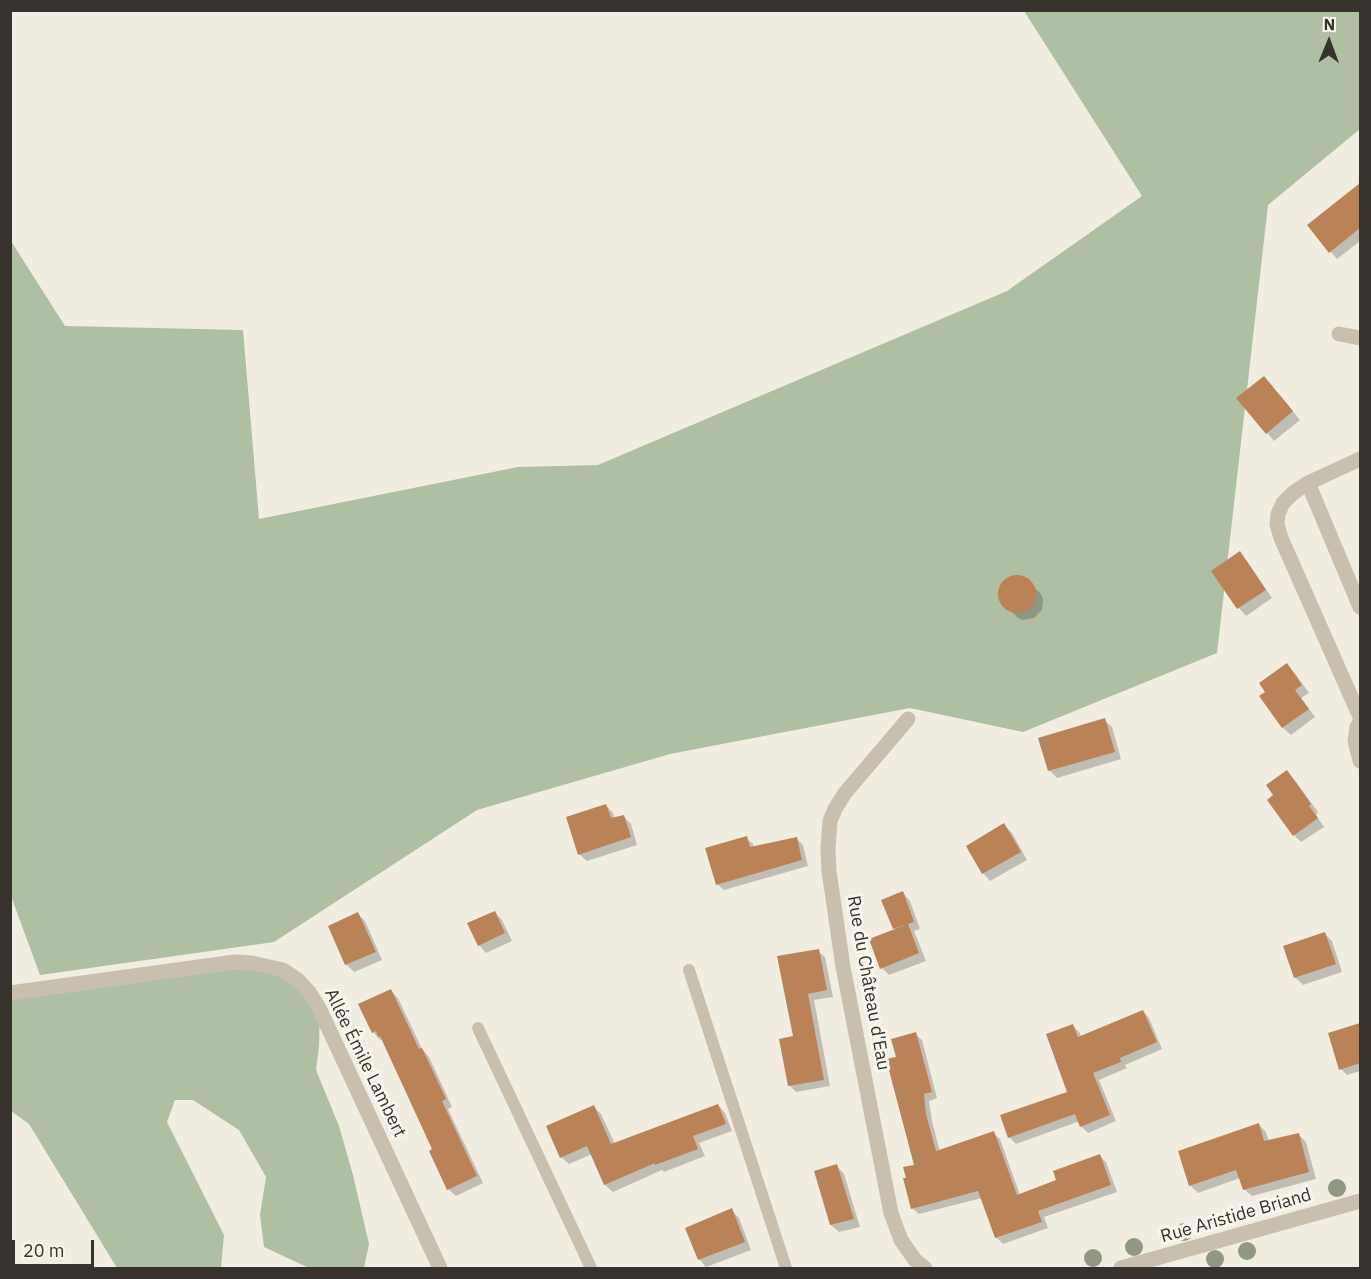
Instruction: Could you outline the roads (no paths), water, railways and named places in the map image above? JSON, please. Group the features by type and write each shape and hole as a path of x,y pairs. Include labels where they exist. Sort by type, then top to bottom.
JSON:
{"street":[{"path":"1339,334 1360,338"},
{"path":"1360,459 1308,483 1293,493 1283,503 1277,524 1281,538 1360,717"},
{"path":"1308,483 1360,607"},
{"name":"Rue du Château d'Eau","path":"908,719 840,801 830,820 828,849 843,968 891,1213 901,1240 915,1260 925,1269"},
{"path":"1360,722 1355,741 1360,761"},
{"name":"Allée Émile Lambert","path":"10,993 235,962 284,970 309,992 320,1010 440,1269"},
{"name":"Rue Aristide Briand","path":"1121,1269 1360,1201"}],"lane":[{"path":"689,970 786,1269"},
{"path":"478,1028 591,1269"}]}
